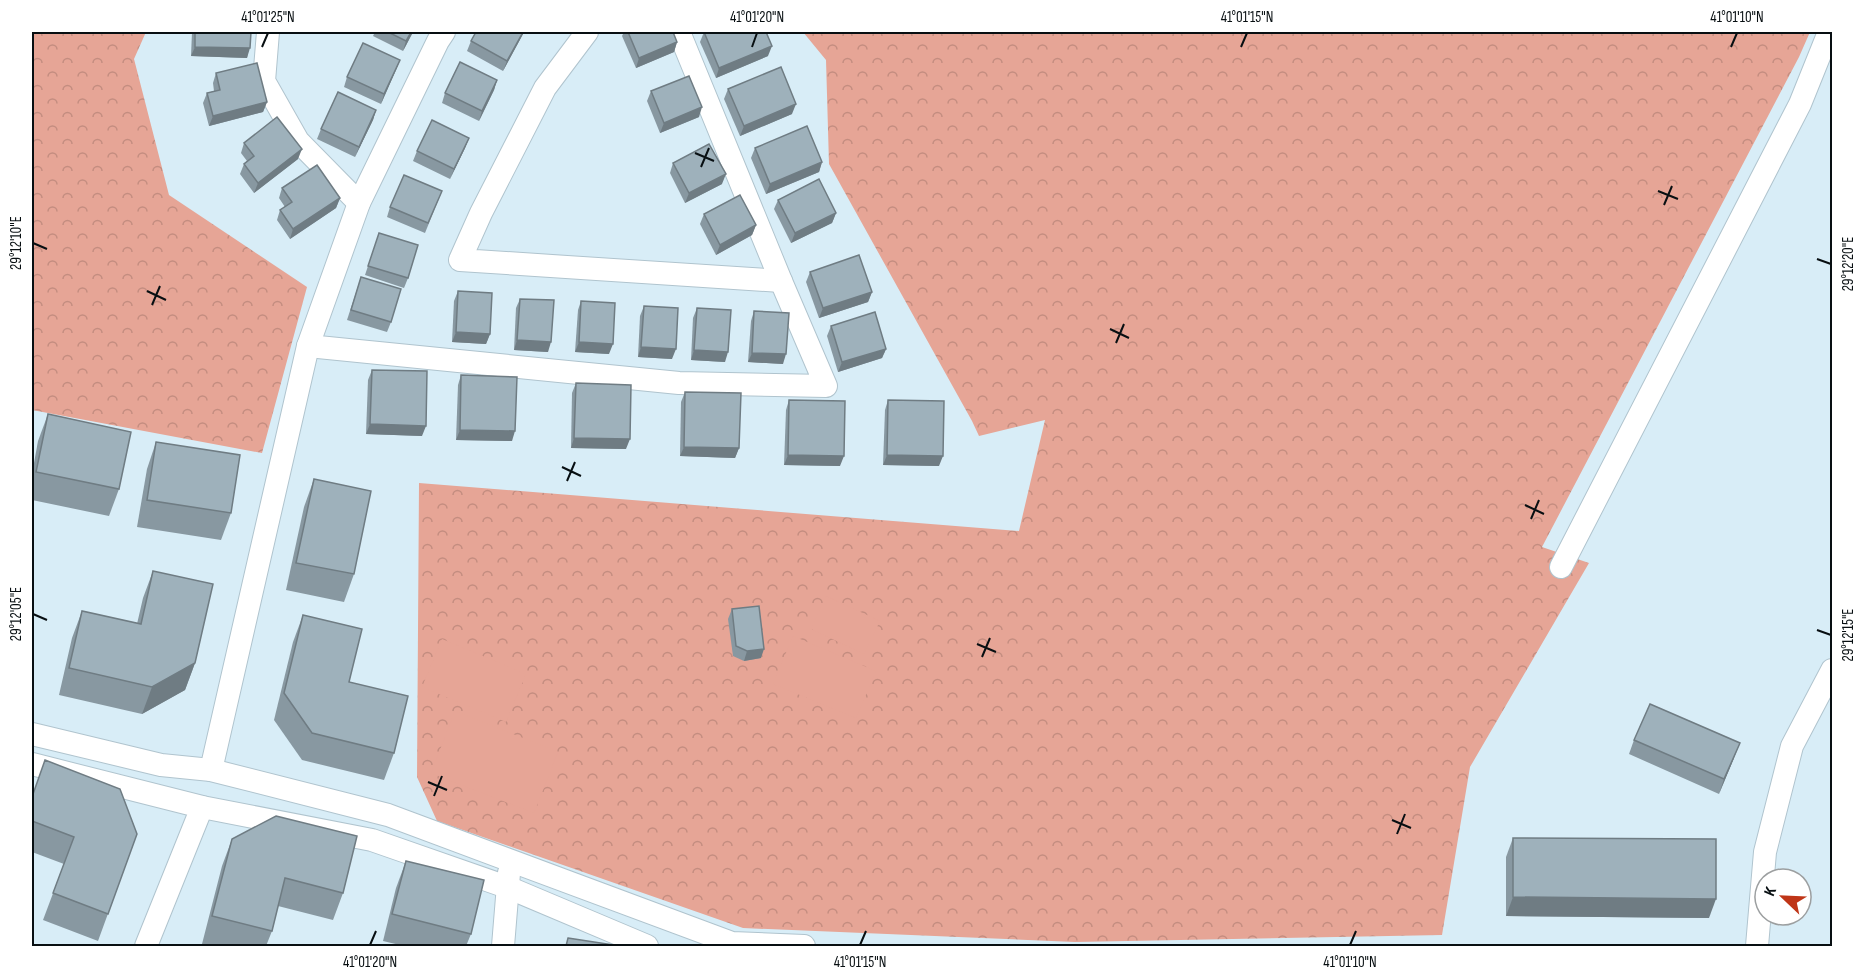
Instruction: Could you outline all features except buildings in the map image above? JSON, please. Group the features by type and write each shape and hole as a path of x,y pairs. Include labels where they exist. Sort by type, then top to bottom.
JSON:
{"street":[{"path":"268,32 264,81 298,141 359,203"},
{"path":"211,770 308,346 359,203 444,32"},
{"path":"587,32 545,88 481,213 460,260 781,281"},
{"path":"308,346 679,382 826,386 679,32"},
{"path":"1561,567 1800,104 1829,32"},
{"path":"1757,946 1766,852 1792,746 1833,670"},
{"path":"32,734 161,765 211,770 388,815 732,943 804,946"},
{"path":"32,764 202,807 372,840 507,887 647,946"},
{"path":"202,807 213,807 225,795 224,779 216,771 211,770"},
{"path":"146,946 202,807"},
{"path":"503,946 510,860"}],"green space":[{"path":"32,32 146,32 134,59 169,195 307,287 262,453 32,410"},
{"path":"803,32 1810,32 1542,547 1589,563 1470,767 1442,935 1075,942 743,928 437,821 417,777 419,483 1019,531 1045,420 979,436 829,164 826,60"},
{"path":"826,596 880,621 864,654 811,629"},
{"path":"793,636 876,671 856,718 773,684"},
{"path":"442,639 526,674 506,722 422,687"},
{"path":"455,711 558,752 534,813 431,773"}]}
